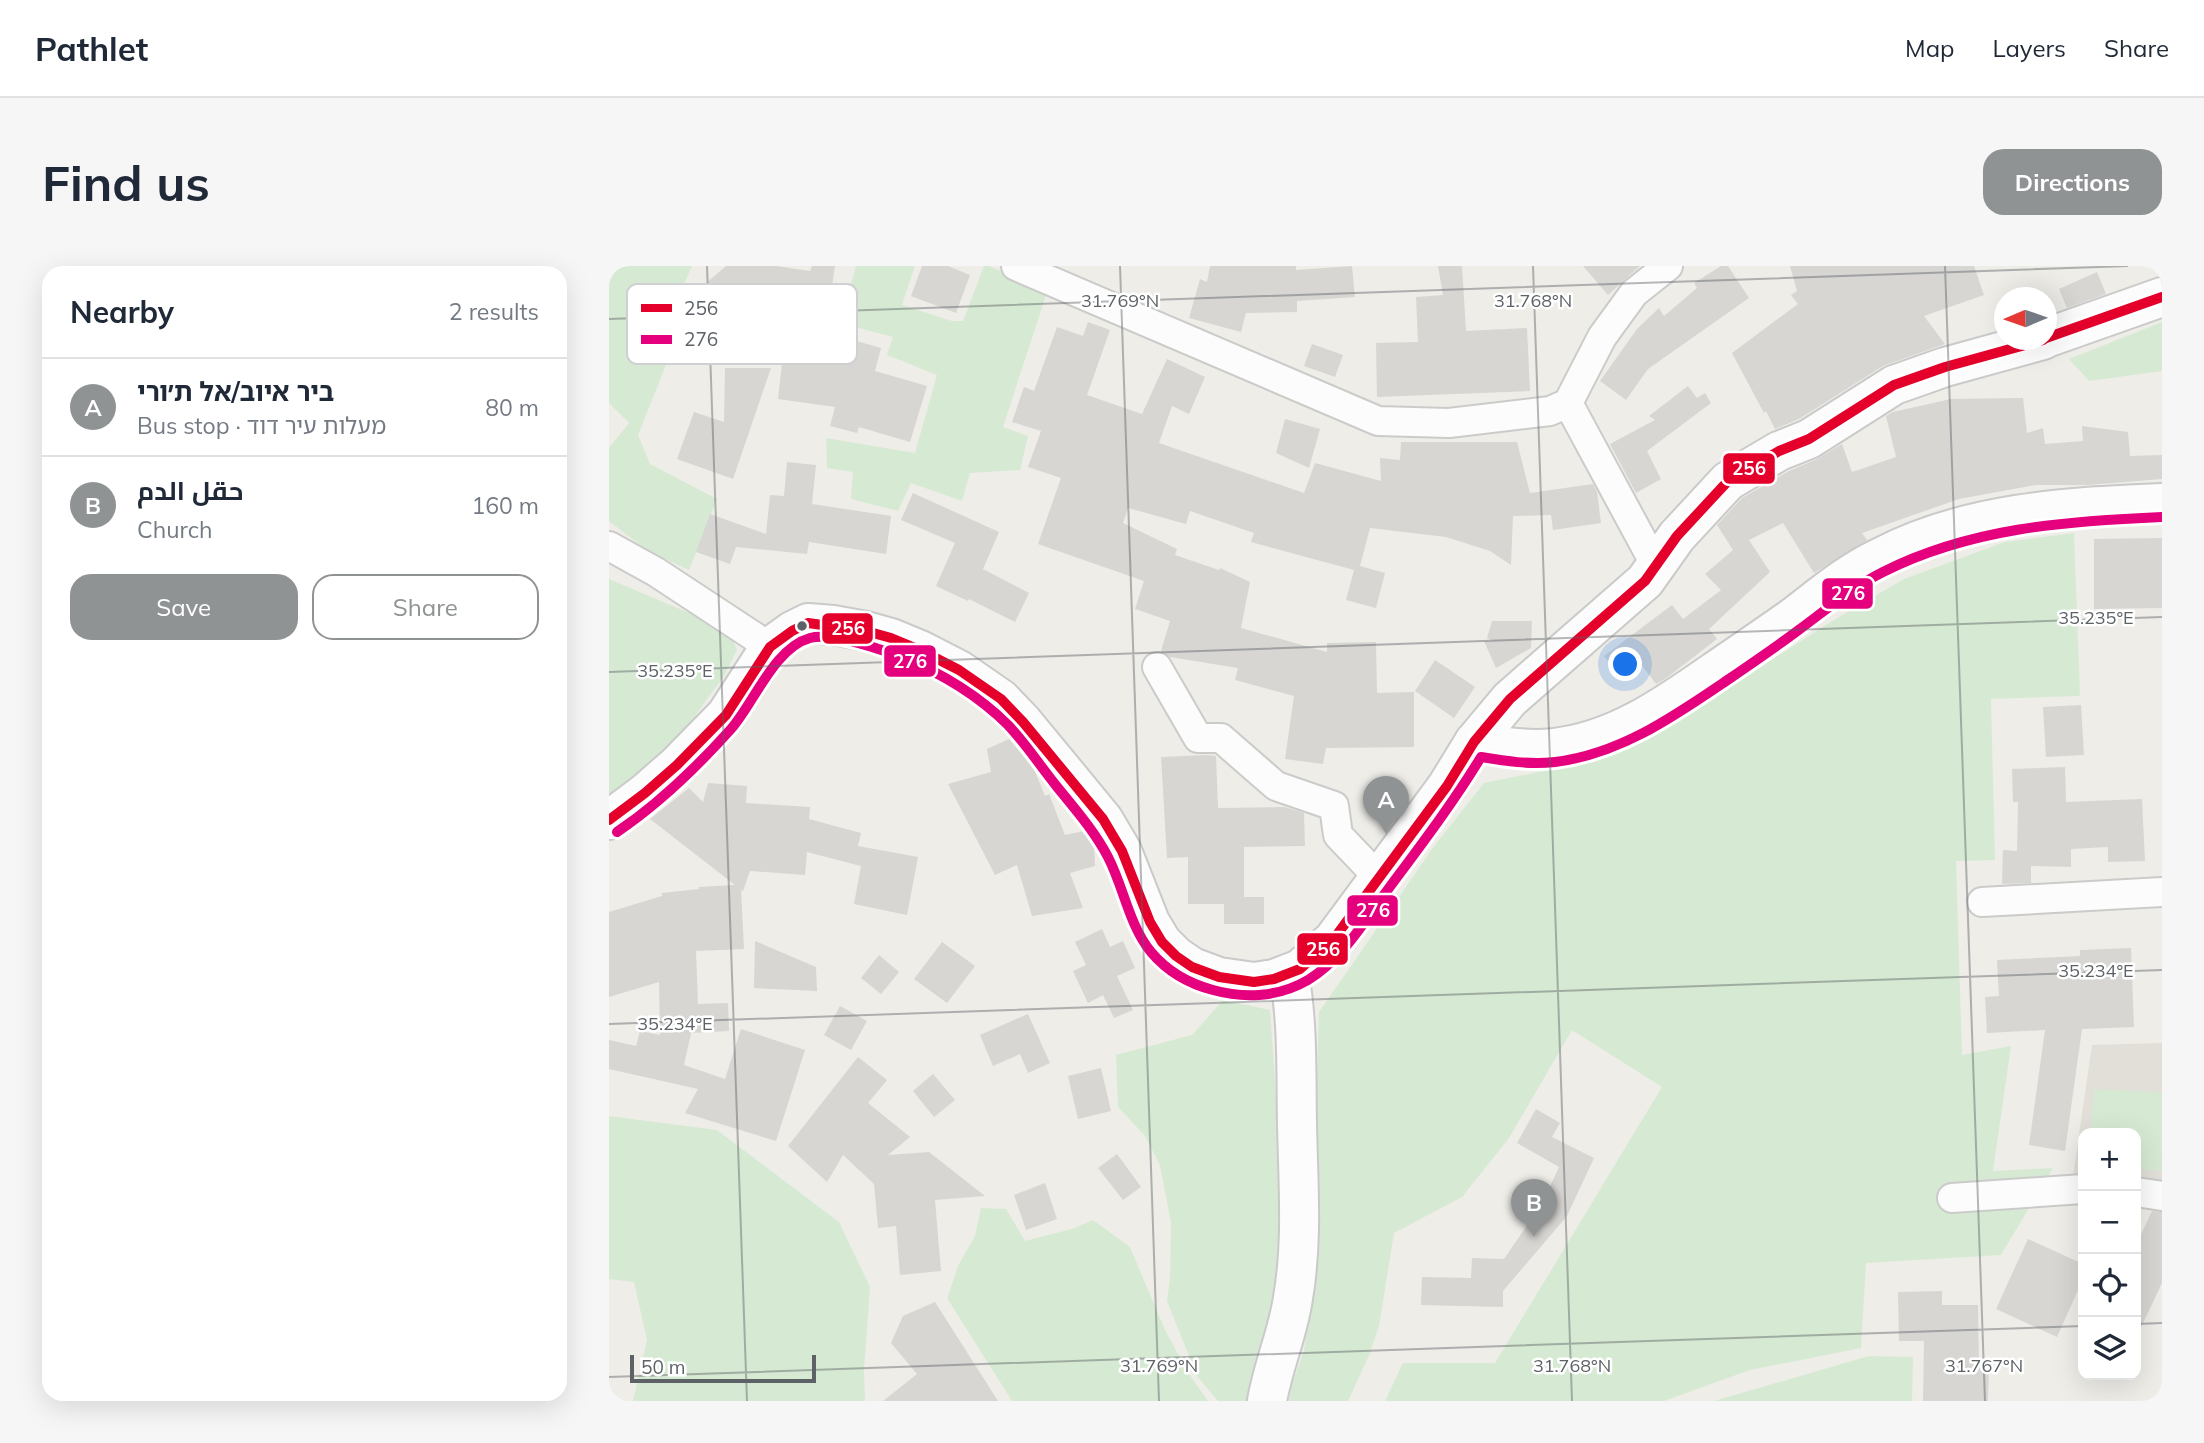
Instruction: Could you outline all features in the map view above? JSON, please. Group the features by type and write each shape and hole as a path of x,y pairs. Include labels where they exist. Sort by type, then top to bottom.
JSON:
{"street":[{"path":"1016,266 1378,421 1449,423 1550,411 1568,403 1602,337 1633,293 1668,266"},
{"path":"2057,335 2162,298"},
{"path":"609,820 677,765 726,715 770,647 792,631 808,624 833,625 891,638 959,670 1001,699 1024,722 1103,819 1122,851 1150,922 1162,942 1176,956 1198,970 1237,981 1254,982 1289,974 1311,961 1333,940 1447,786 1474,742 1510,699 1645,581 1701,509 1728,481 1779,451 1809,439 1894,384 1945,366 2004,350"},
{"path":"1568,403 1656,566"},
{"path":"1474,742 1515,748 1552,748 1586,742 1623,729 1673,701 1793,617 1840,579 1879,557 1926,537 1976,522 2030,512 2162,503"},
{"path":"609,545 656,572 770,647"},
{"path":"1157,667 1198,738 1220,738 1276,786 1334,806 1338,835 1379,878"},
{"path":"1982,902 2162,892"},
{"path":"1267,1401 1294,1297 1298,1253 1295,1020 1289,974"},
{"path":"1952,1198 2078,1189"},
{"path":"2141,1193 2162,1196"}],"shaded area":[{"path":"2162,1043 2162,1185 2141,1182 2141,1128 2080,1128 2092,1045"},
{"path":"2078,1142 2078,1176 2073,1176"}],"green space":[{"path":"609,266 692,266 684,284 627,284 627,364 666,364 638,435 650,464 717,499 689,570 648,551 609,521 609,448 629,423 609,403"},
{"path":"856,266 915,266 902,305 952,321 963,321 984,266 1047,292 1003,427 1028,436 1020,470 970,473 962,501 911,483 898,511 851,499 853,472 827,468 826,438 915,453 937,375 887,355 893,337 857,327 857,284 851,284"},
{"path":"2162,322 2162,371 2089,381 2069,359"},
{"path":"2074,533 2080,696 1991,699 1995,860 1956,861 1962,1055 2011,1046 1993,1171 2053,1168 2001,1255 1866,1263 1861,1348 1750,1370 1664,1401 1385,1401 1403,1363 1495,1363 1662,1087 1572,1030 1509,1138 1462,1197 1394,1233 1379,1326 1348,1401 1289,1401 1291,1387 1304,1351 1311,1273 1319,1012 1435,845 1484,783 1589,762 1689,713 1829,623 1904,579 2005,542"},
{"path":"609,579 720,626 732,639 737,650 724,676 678,739 609,801"},
{"path":"1223,1000 1270,1010 1283,1193 1276,1299 1252,1401 1218,1401 1197,1376 1167,1301 1171,1223 1160,1165 1145,1136 1118,1107 1116,1055 1192,1035"},
{"path":"2094,1089 2162,1093 2162,1171 2141,1169 2141,1128 2091,1128"},
{"path":"609,1116 717,1130 839,1222 870,1287 864,1370 865,1401 633,1401 647,1340 634,1282 609,1279"},
{"path":"981,1208 1006,1209 1025,1241 1072,1229 1093,1220 1130,1247 1165,1330 1189,1374 1208,1401 1012,1401 947,1298 959,1264 975,1236"},
{"path":"1869,1356 1913,1357 1912,1401 1714,1401"}],"building":[{"path":"726,266 776,266 810,271 812,266 835,266 832,284 705,284"},
{"path":"922,266 948,266 970,275 956,313 911,296"},
{"path":"1210,266 1296,266 1296,270 1352,266 1355,297 1297,301 1297,312 1246,313 1241,332 1189,318 1200,279 1207,282"},
{"path":"1438,266 1462,266 1466,331 1527,328 1530,391 1377,397 1376,343 1418,342 1416,297 1443,295"},
{"path":"1583,266 1640,266 1608,295"},
{"path":"1721,266 1728,266 1749,298 1648,369 1626,400 1600,381 1637,329 1659,308 1664,316 1697,288 1694,283"},
{"path":"1790,266 1974,266 1984,295 1924,316 1945,344 1883,366 1799,419 1775,429 1732,353 1798,304 1791,295 1797,291"},
{"path":"2097,272 2106,294 2067,308 2059,289"},
{"path":"1088,322 1110,330 1087,395 1142,414 1167,359 1205,377 1189,414 1172,406 1159,443 1304,493 1315,463 1381,481 1380,458 1400,460 1401,442 1517,442 1530,493 1593,484 1597,492 1601,523 1553,530 1551,515 1513,516 1511,565 1490,551 1446,537 1370,528 1360,566 1385,573 1376,608 1346,600 1354,570 1251,542 1254,533 1190,511 1186,524 1128,508 1123,523 1177,549 1175,555 1219,570 1220,568 1250,582 1241,628 1327,652 1327,643 1376,642 1377,693 1414,692 1414,747 1326,748 1323,764 1285,759 1294,696 1235,680 1238,668 1170,657 1161,651 1170,621 1135,609 1144,581 1038,544 1061,478 1028,467 1041,431 1012,422 1024,387 1034,391 1057,327 1083,336"},
{"path":"857,341 881,348 875,371 927,386 910,442 859,427 857,433 830,426 835,407 778,399 782,364 857,364"},
{"path":"1312,344 1343,355 1335,377 1304,366"},
{"path":"725,368 771,368 733,479 677,459 694,412 724,422"},
{"path":"1688,386 1697,398 1705,393 1711,403 1647,451 1661,479 1636,493 1610,444 1655,420 1649,416"},
{"path":"2023,398 2027,433 2043,428 2045,444 2083,441 2082,426 2128,432 2130,456 2162,455 2162,479 2088,485 2036,485 1959,499 1862,533 1867,540 1814,573 1783,523 1749,540 1770,572 1709,629 1717,639 1665,679 1656,684 1640,663 1621,678 1604,656 1672,605 1683,619 1721,590 1705,574 1733,550 1717,525 1742,498 1842,444 1852,472 1896,457 1886,416 1893,412 1951,399"},
{"path":"1285,419 1320,429 1309,468 1276,453"},
{"path":"787,462 816,465 812,504 891,516 886,554 809,542 807,554 736,547 730,564 696,552 710,514 766,534 770,495 784,496"},
{"path":"913,493 999,532 983,569 1029,593 1015,622 936,586 955,543 901,520"},
{"path":"2162,538 2162,608 2094,609 2094,539"},
{"path":"1492,621 1532,621 1531,648 1496,668 1484,641 1493,641 1487,638"},
{"path":"1435,660 1475,687 1454,718 1415,691"},
{"path":"2081,705 2084,755 2046,757 2043,707"},
{"path":"1009,739 1034,769 1045,796 1049,794 1065,835 1084,831 1094,846 1095,866 1070,873 1083,908 1032,916 1017,865 995,875 948,784 991,772 987,749"},
{"path":"1216,756 1218,808 1285,807 1304,813 1305,846 1244,847 1244,897 1264,897 1264,924 1224,924 1224,904 1188,904 1188,857 1167,858 1161,757"},
{"path":"2065,767 2066,802 2142,799 2145,861 2108,862 2108,847 2071,849 2071,867 2031,866 2031,883 2002,884 2003,850 2017,851 2018,802 2013,802 2012,769"},
{"path":"708,783 747,786 746,803 810,807 809,819 861,833 858,846 918,857 907,915 854,904 861,866 807,852 805,875 750,871 743,891 741,890 744,949 696,951 698,1004 728,1003 729,1031 691,1033 684,1065 725,1079 741,1029 805,1050 776,1141 685,1113 698,1089 609,1069 609,1040 636,1046 640,1031 660,1035 659,982 609,997 609,912 662,896 662,893 735,885 650,819 689,788 703,802"},
{"path":"1102,929 1110,947 1123,941 1135,968 1117,976 1133,1010 1114,1018 1103,995 1088,1003 1073,971 1086,965 1075,942"},
{"path":"755,941 816,967 817,991 754,988"},
{"path":"942,942 975,966 947,1003 914,979"},
{"path":"2131,948 2134,1027 2082,1029 2065,1151 2029,1145 2045,1030 1987,1033 1985,997 1999,996 1997,960 2080,956 2080,950"},
{"path":"879,955 899,972 881,994 861,978"},
{"path":"840,1006 867,1021 851,1050 824,1035"},
{"path":"1028,1014 1050,1063 1028,1073 1020,1054 993,1066 980,1035"},
{"path":"858,1057 887,1080 868,1103 910,1137 888,1155 929,1152 985,1196 935,1200 941,1271 900,1275 896,1226 878,1228 874,1184 843,1155 827,1182 788,1146"},
{"path":"1101,1068 1111,1111 1078,1119 1068,1076"},
{"path":"933,1074 955,1100 934,1117 913,1091"},
{"path":"1536,1109 1560,1123 1552,1137 1594,1158 1567,1216 1503,1291 1503,1307 1421,1305 1422,1277 1471,1278 1472,1258 1504,1259 1543,1202 1559,1167 1517,1143"},
{"path":"1117,1154 1141,1187 1123,1200 1098,1168"},
{"path":"1045,1183 1057,1219 1026,1230 1014,1195"},
{"path":"2152,1211 2162,1212 2162,1283 2141,1327 2141,1254 2141,1234"},
{"path":"2028,1239 2078,1262 2078,1290 2057,1337 1996,1309"},
{"path":"1942,1291 1942,1305 1978,1305 1979,1364 1989,1364 1988,1401 1923,1401 1924,1341 1899,1341 1898,1292"},
{"path":"935,1302 998,1401 883,1401 917,1374 891,1343 903,1316"}],"transit line":[{"name":"256","path":"2057,334 2162,297"},
{"name":"256","path":"609,820 677,765 726,715 770,647 808,623 866,631 920,650 959,670 1001,699 1023,722 1103,819 1122,851 1150,922 1162,942 1176,956 1192,967 1219,977 1254,982 1274,979 1300,969 1333,940 1447,786 1474,742 1510,699 1645,581 1677,536 1728,481 1779,451 1809,439 1894,385 2007,350"},
{"name":"276","path":"617,832 663,797 731,729 775,664 797,644 820,637 858,643 896,655 946,679 973,696 1008,725 1097,839 1114,869 1137,930 1151,952 1164,965 1187,980 1213,990 1237,995 1274,993 1308,980 1343,950 1437,824 1481,757 1546,763 1579,758 1624,742 1666,720 1706,694 1861,584 1916,557 1950,545 1984,536 2054,525 2162,517"}],"place":[{"name":"ביר איוב/אל ת׳ורי","path":"1386,834"},
{"name":"حقل الدم","path":"1534,1237"}]}
